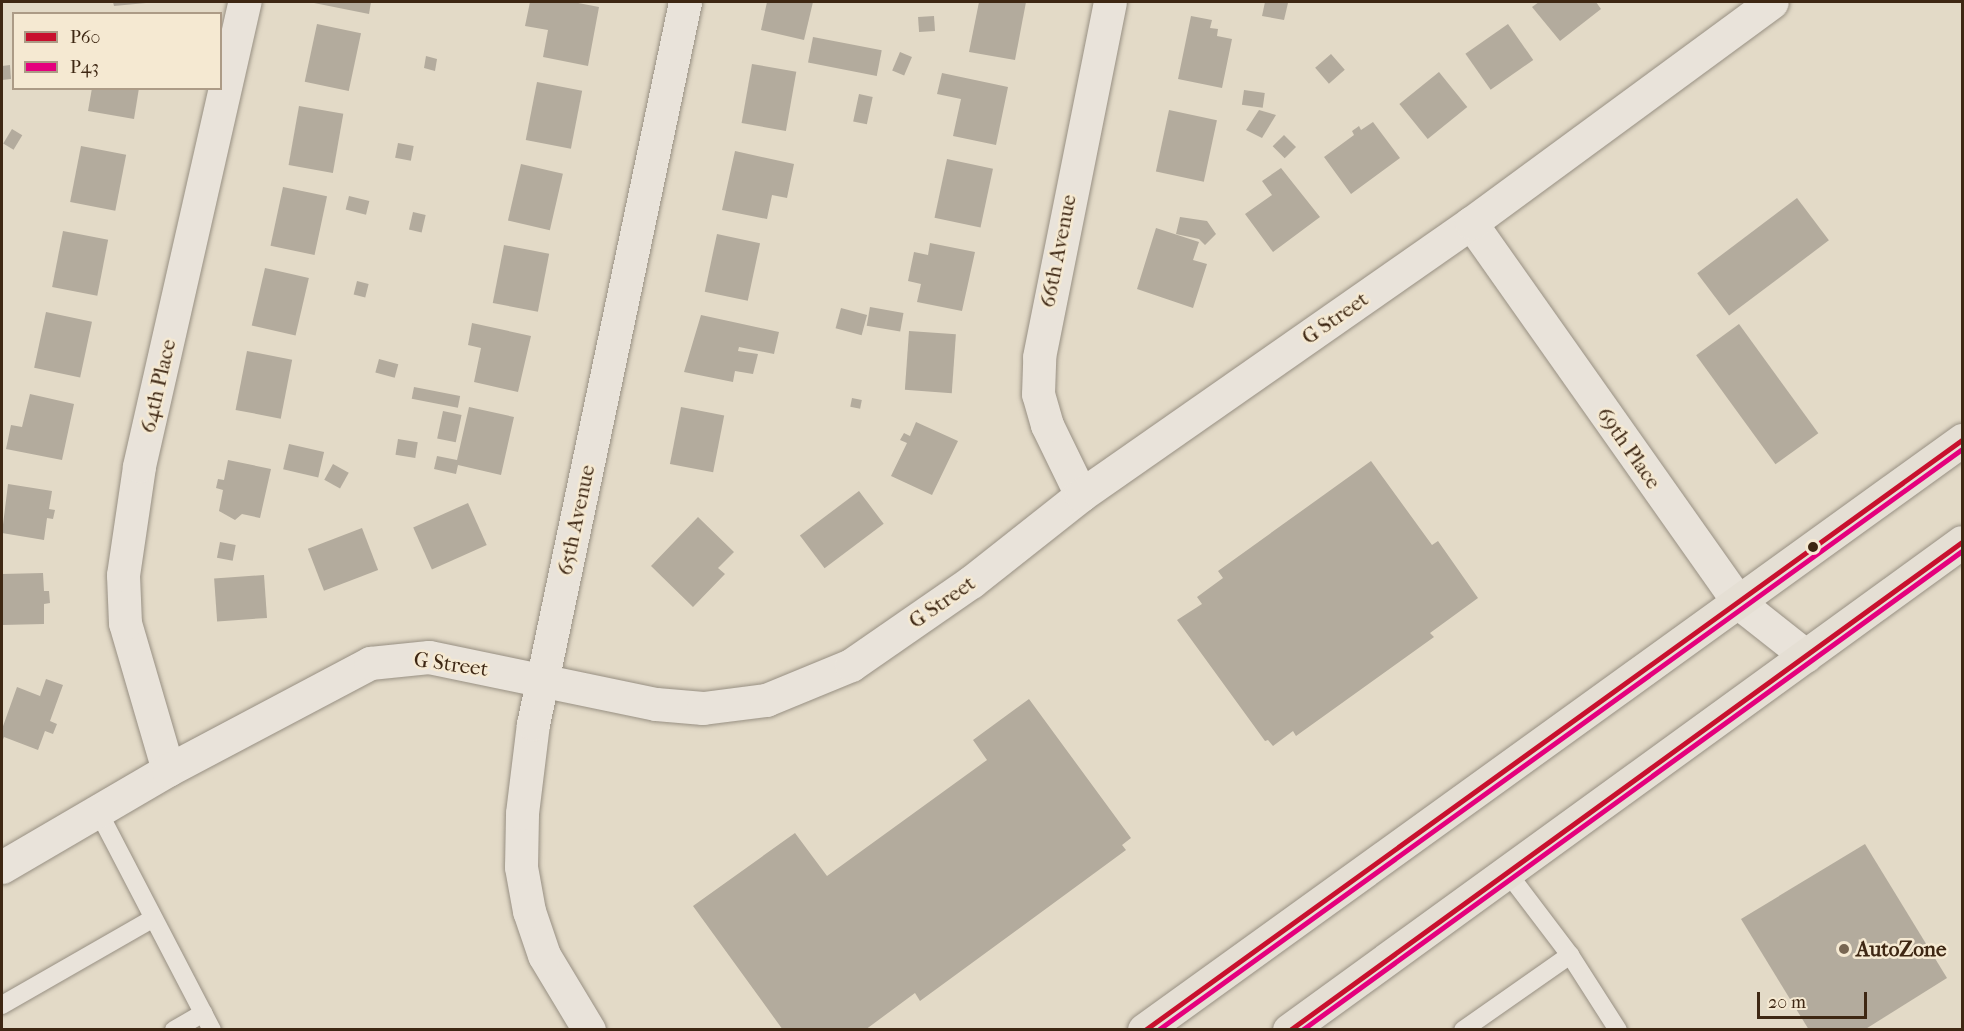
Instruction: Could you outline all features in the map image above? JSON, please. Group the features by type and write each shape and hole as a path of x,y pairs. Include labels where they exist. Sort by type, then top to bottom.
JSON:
{"main road":[{"path":"1144,1029 1739,603 1962,440"},
{"path":"1289,1029 1962,542"}],"street":[{"name":"64th Place","path":"168,770 125,623 123,575 139,466 244,2"},
{"name":"65th Avenue","path":"589,1029 565,996 544,955 525,891 522,813 543,680 685,2"},
{"name":"66th Avenue","path":"1081,495 1047,425 1038,394 1039,357 1110,2"},
{"name":"G Street","path":"2,867 168,770 370,663 429,657 656,704 703,708 766,700 798,690 851,665 971,582 1081,495 1471,223 1772,2"},
{"name":"69th Place","path":"1471,223 1739,603 1806,656"}],"lane":[{"path":"98,811 212,1029"},
{"path":"1507,872 1569,955 1617,1029"},
{"path":"2,1005 152,918"},
{"path":"1463,1029 1569,955"},
{"path":"174,1029 203,1013"}],"building":[{"path":"113,2 146,2 146,3 114,6"},
{"path":"314,2 371,2 369,14"},
{"path":"530,2 573,2 599,7 588,66 543,57 548,30 525,26"},
{"path":"767,2 813,2 804,40 761,30"},
{"path":"979,2 1026,2 1015,60 969,52"},
{"path":"1265,2 1288,3 1284,20 1262,16"},
{"path":"1539,2 1596,2 1601,9 1560,41 1532,7"},
{"path":"934,16 935,31 919,32 918,17"},
{"path":"1191,16 1212,20 1210,28 1218,29 1217,36 1232,39 1222,88 1178,79"},
{"path":"317,24 361,33 349,91 305,82"},
{"path":"1508,24 1533,60 1491,90 1465,54"},
{"path":"813,37 882,50 877,76 808,63"},
{"path":"900,52 912,57 904,75 892,70"},
{"path":"1331,54 1345,70 1329,84 1315,68"},
{"path":"426,56 437,59 435,71 424,68"},
{"path":"752,64 796,72 786,131 742,123"},
{"path":"10,65 11,79 2,80 2,66"},
{"path":"1439,72 1467,107 1428,139 1399,104"},
{"path":"942,73 1008,87 996,145 953,136 961,99 937,94"},
{"path":"537,82 582,91 571,149 526,140"},
{"path":"92,90 139,90 134,119 88,111"},
{"path":"1244,90 1265,93 1263,108 1242,105"},
{"path":"859,94 873,97 867,124 853,121"},
{"path":"299,106 343,114 333,173 289,165"},
{"path":"1169,110 1217,120 1204,182 1156,172"},
{"path":"1259,110 1276,115 1262,138 1246,130"},
{"path":"1373,122 1400,158 1351,194 1324,157 1354,135 1352,131 1359,126 1361,130"},
{"path":"12,129 22,135 14,150 3,144"},
{"path":"1284,135 1296,147 1285,158 1273,146"},
{"path":"398,143 414,146 411,161 395,158"},
{"path":"81,146 126,155 115,211 70,202"},
{"path":"735,151 794,164 787,198 772,195 767,219 722,210"},
{"path":"947,159 993,169 980,227 935,218"},
{"path":"521,164 563,174 550,230 508,221"},
{"path":"1281,168 1320,217 1273,252 1245,214 1272,195 1262,181"},
{"path":"283,187 327,196 315,255 271,246"},
{"path":"349,196 369,201 366,215 346,210"},
{"path":"1797,198 1829,240 1729,316 1697,273"},
{"path":"413,212 426,215 422,232 409,230"},
{"path":"1180,217 1207,221 1216,234 1205,245 1199,239 1176,234"},
{"path":"1156,228 1199,242 1193,260 1207,264 1193,308 1137,289"},
{"path":"63,231 108,240 97,296 52,287"},
{"path":"717,234 760,243 748,301 705,292"},
{"path":"930,243 975,252 962,311 917,302 921,284 908,281 914,252 928,255"},
{"path":"504,245 549,254 538,312 493,303"},
{"path":"265,268 309,278 296,336 252,325"},
{"path":"357,281 369,284 365,297 354,295"},
{"path":"870,307 903,313 900,332 867,326"},
{"path":"841,308 867,315 862,335 836,328"},
{"path":"46,312 92,322 80,378 34,368"},
{"path":"701,315 779,332 774,354 739,347 738,351 758,354 753,374 735,371 733,382 684,372"},
{"path":"472,323 531,336 518,392 474,382 481,348 468,345"},
{"path":"1739,324 1818,433 1775,464 1696,355"},
{"path":"909,331 956,334 952,393 905,390"},
{"path":"247,351 292,360 281,419 236,410"},
{"path":"379,359 398,364 395,378 375,373"},
{"path":"414,387 460,396 458,408 412,399"},
{"path":"30,394 74,404 62,460 6,449 11,425 22,427"},
{"path":"852,398 862,400 860,409 850,407"},
{"path":"469,407 514,417 501,475 458,465 456,474 434,469 437,456 457,460"},
{"path":"681,407 724,415 713,472 670,464"},
{"path":"443,411 462,415 456,442 437,438"},
{"path":"916,422 958,441 932,495 891,476 907,443 900,440 904,433 910,436"},
{"path":"398,439 418,442 415,458 395,455"},
{"path":"289,444 324,452 318,477 283,469"},
{"path":"228,460 271,469 260,518 242,514 235,520 219,511 223,490 216,488 218,479 224,480"},
{"path":"1371,461 1432,545 1438,541 1478,598 1430,633 1434,637 1296,736 1293,731 1273,746 1268,740 1265,741 1177,620 1202,604 1197,597 1223,578 1218,571"},
{"path":"333,464 349,473 340,488 324,480"},
{"path":"8,484 52,491 49,509 55,510 53,519 47,518 44,540 2,533"},
{"path":"859,491 884,524 825,568 800,536"},
{"path":"468,503 487,545 432,569 413,527"},
{"path":"698,517 734,552 718,568 725,574 693,607 651,566"},
{"path":"362,528 378,570 324,591 308,549"},
{"path":"220,542 236,545 233,561 217,558"},
{"path":"43,573 44,591 49,591 50,603 44,604 44,624 2,625 2,574"},
{"path":"264,575 267,618 217,621 214,578"},
{"path":"46,679 63,685 50,721 57,724 53,734 45,731 38,750 4,737 2,742 2,729 17,687 40,696"},
{"path":"1029,699 1131,838 1122,845 1126,850 920,1001 915,993 865,1030 783,1030 693,906 795,833 827,876 987,760 973,740"},
{"name":"AutoZone","path":"1865,844 1947,978 1864,1030 1809,1030 1741,919"}],"transit line":[{"name":"P60","path":"1145,1030 1962,440"},
{"name":"P43","path":"1158,1030 1962,449"},
{"name":"P60","path":"1290,1030 1962,542"},
{"name":"P43","path":"1302,1030 1962,551"}],"place":[{"name":"AutoZone","path":"1844,949"}]}
